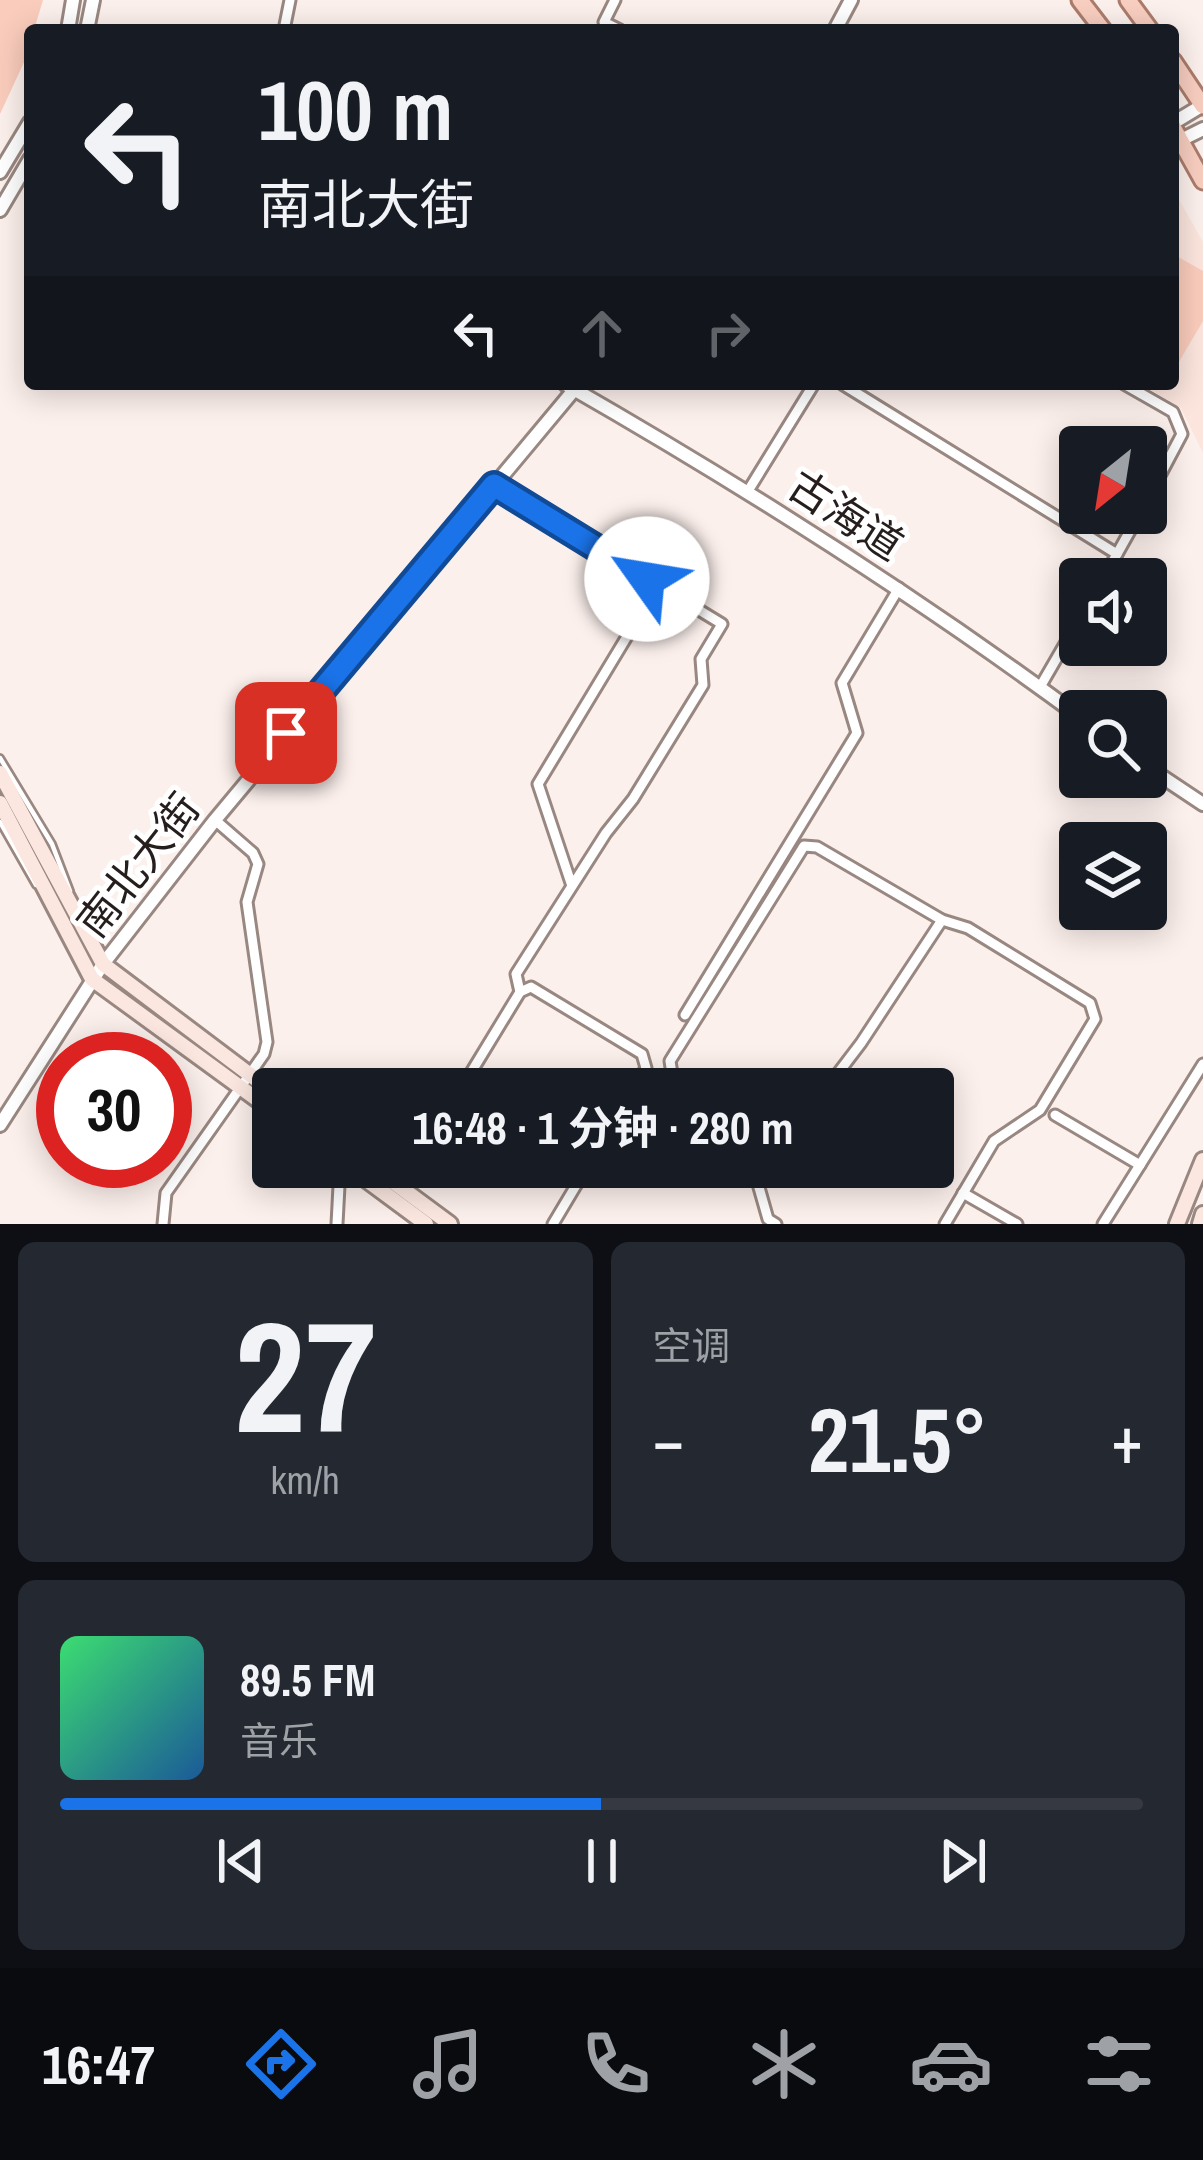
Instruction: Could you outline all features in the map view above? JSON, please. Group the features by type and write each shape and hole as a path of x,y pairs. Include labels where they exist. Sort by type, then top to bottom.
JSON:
{"main road":[{"path":"1080,0 1098,24"},
{"path":"1179,70 1203,105"},
{"path":"1179,136 1203,181"},
{"path":"0,773 103,964 252,1088"},
{"path":"0,803 92,979 252,1084"},
{"path":"1177,1224 1203,1160"},
{"path":"378,1188 426,1224"},
{"path":"402,1188 450,1224"},
{"path":"1200,1224 1203,1214"}],"street":[{"path":"1179,127 1203,105"},
{"path":"0,172 24,132"},
{"path":"0,210 24,169"},
{"name":"南北大街","path":"0,1126 103,964 215,820 569,390"},
{"name":"古海道","path":"579,390 899,588 1059,701"},
{"path":"748,491 810,390"},
{"path":"852,390 1117,554"},
{"path":"1134,390 1173,412 1182,434 1167,462"},
{"path":"494,485 647,579"},
{"path":"1115,558 1128,534"},
{"path":"520,992 516,974 703,685 701,658 722,624 658,585 538,784 572,886"},
{"path":"685,1015 857,733 842,683 899,588"},
{"path":"1040,687 1059,654"},
{"path":"1167,780 1203,803"},
{"path":"163,1224 166,1193 264,1054 268,1032 247,902 258,864 253,853 215,820"},
{"path":"671,1068 670,1060 804,846 817,847 942,920 968,928 1090,1003 1095,1019 1040,1110 994,1142 945,1224"},
{"path":"840,1068 942,920"},
{"path":"474,1068 520,992 531,987 642,1054 646,1068"},
{"path":"1103,1224 1203,1064"},
{"path":"1054,1114 1140,1165"},
{"path":"337,1224 339,1188"},
{"path":"554,1224 575,1188"},
{"path":"759,1188 768,1219 776,1224"},
{"path":"963,1193 1017,1224"}],"lane":[{"path":"0,758 52,844 74,908"},
{"path":"0,822 58,914"}],"shaded area":[{"path":"0,0 43,0 36,24 24,24 24,62 0,114"},
{"path":"1179,200 1203,242 1203,453 1181,408 1152,390 1179,390"},
{"path":"1179,257 1203,271 1203,321 1179,362"}],"route":[{"path":"286,733 494,485 647,579"}]}
